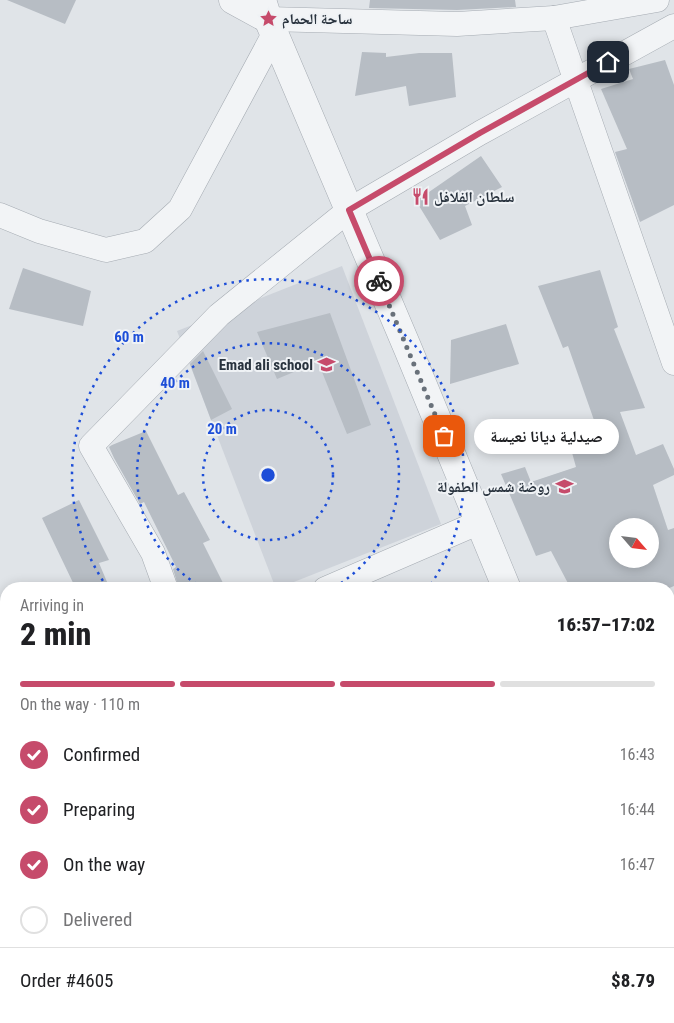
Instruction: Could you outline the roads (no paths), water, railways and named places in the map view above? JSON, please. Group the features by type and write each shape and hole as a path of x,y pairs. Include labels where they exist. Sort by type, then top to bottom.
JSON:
{"street":[{"path":"233,0 268,18 316,10 457,24 554,18 650,0"},
{"path":"268,18 504,582"},
{"path":"0,215 39,231 106,250 145,240 180,210 268,18"},
{"path":"554,18 674,363"},
{"path":"163,582 153,553 91,446 219,314 349,210 480,133 674,26"},
{"path":"341,582 480,522"}],"place":[{"name":"ساحة الحمام","path":"268,19"},
{"name":"سلطان الفلافل","path":"420,197"},
{"name":"Emad ali school","path":"327,365"},
{"name":"صيدلية ديانا نعيسة","path":"444,436"},
{"name":"روضة شمس الطفولة","path":"564,487"}]}
